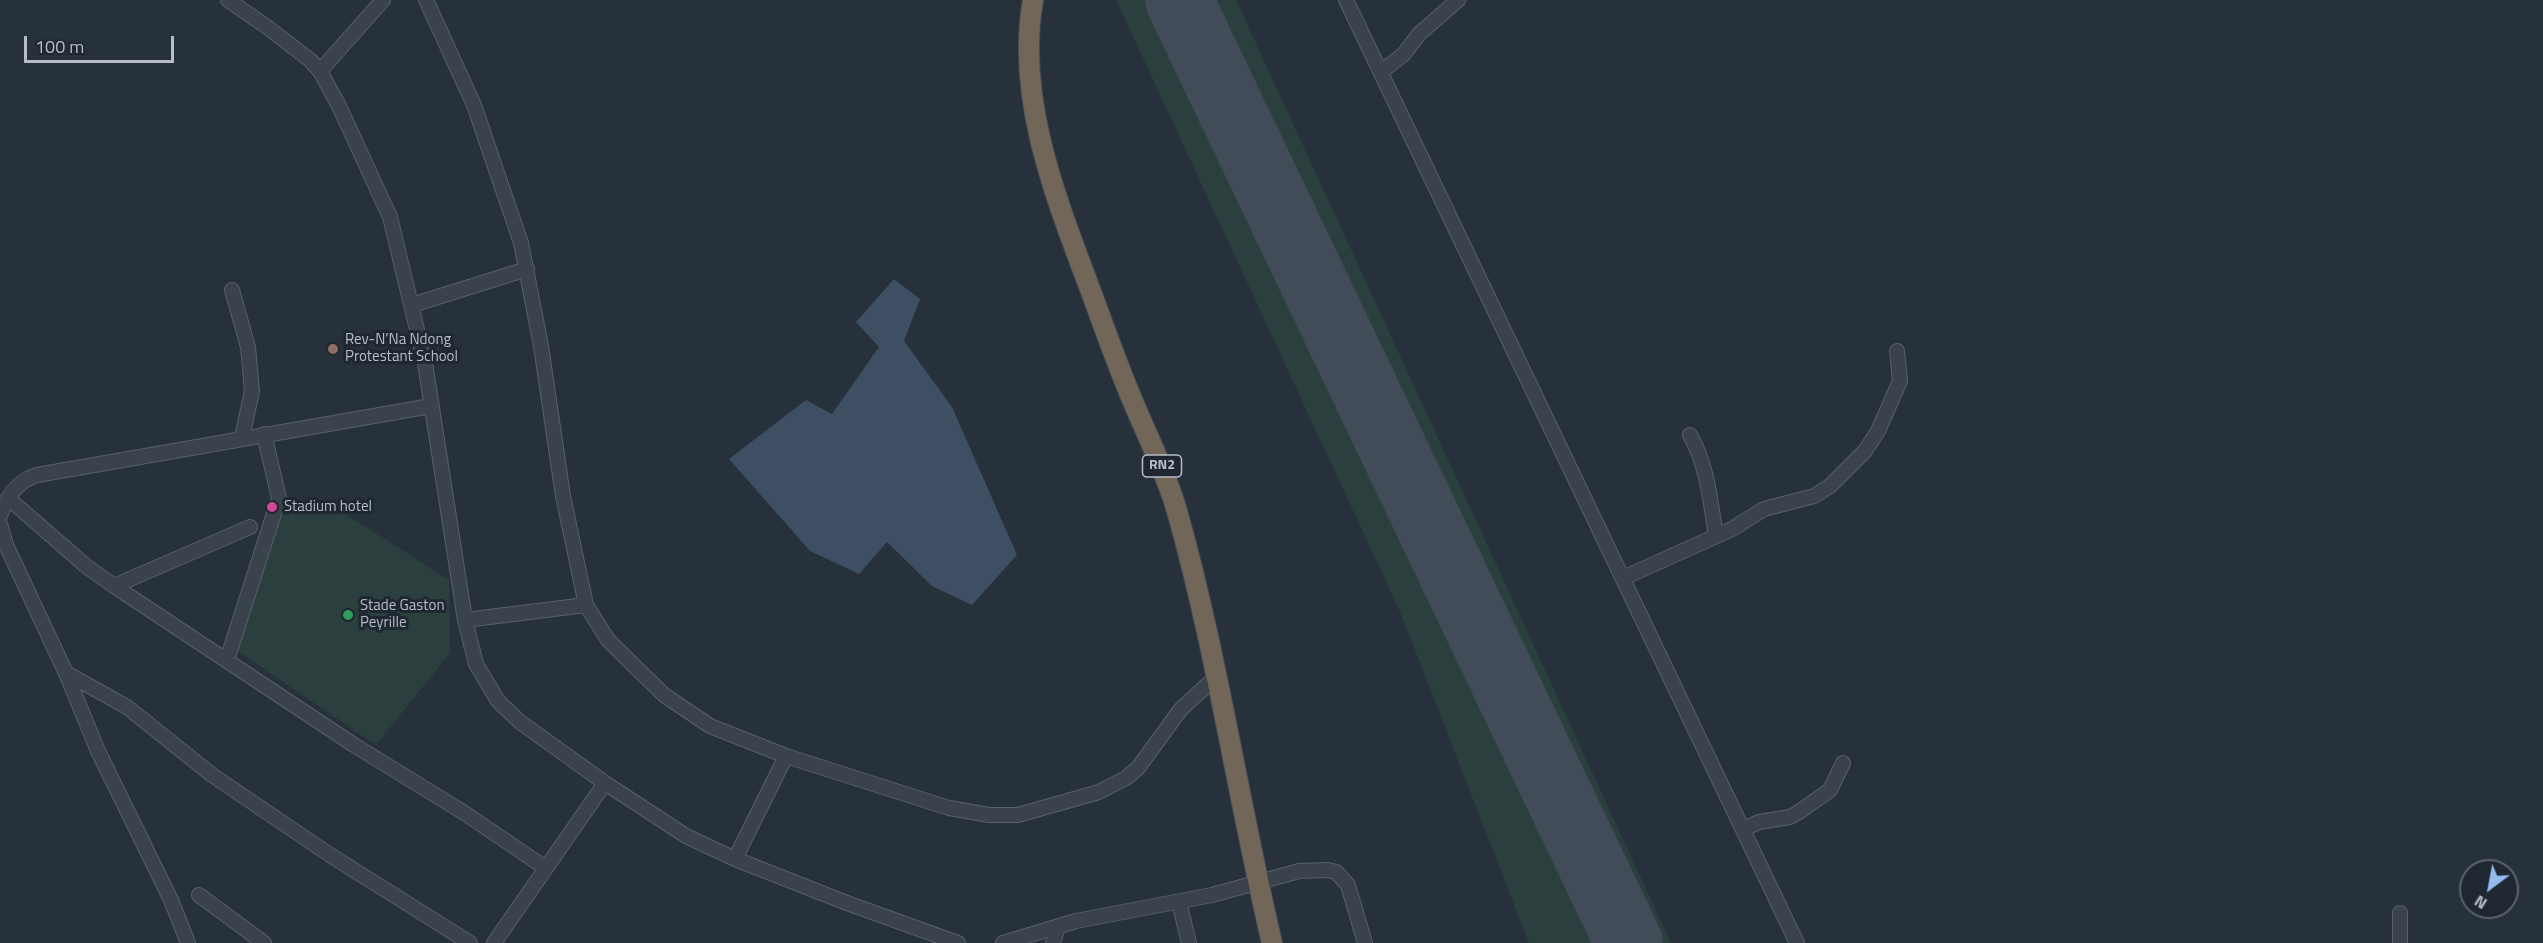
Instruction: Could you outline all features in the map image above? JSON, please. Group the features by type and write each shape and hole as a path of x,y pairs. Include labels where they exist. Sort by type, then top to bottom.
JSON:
{"highway":[{"name":"RN2","path":"1033,0 1030,20 1030,61 1033,96 1046,162 1064,220 1129,393 1169,488 1193,571 1272,943"}],"street":[{"path":"228,0 293,47 320,71 339,106 390,217 412,305 431,406 465,620 476,664 498,701 520,722 605,783 686,836 847,903 958,943"},
{"path":"320,71 383,0"},
{"path":"426,0 474,105 499,173 527,269 563,496 586,605 608,640 664,695 710,726 786,756 949,808 989,815 1018,815 1099,792 1126,778 1138,768 1181,709 1216,677"},
{"path":"1346,0 1382,71 1797,943"},
{"path":"1382,71 1404,54 1419,34 1458,0"},
{"path":"412,305 527,269"},
{"path":"232,291 248,347 252,391 242,438"},
{"path":"1623,578 1716,536 1764,509 1821,492 1845,472 1878,431 1898,391 1900,381 1897,351"},
{"path":"0,516 8,498 21,483 37,475 431,406"},
{"path":"227,660 279,498 264,434"},
{"path":"1689,435 1701,456 1707,474 1716,536"},
{"path":"8,498 86,566 114,586 354,745 466,814 544,867"},
{"path":"0,524 16,570 66,673 98,752 171,900 188,943"},
{"path":"114,586 250,527"},
{"path":"465,620 586,605"},
{"path":"66,673 126,707 212,775 330,855 470,943"},
{"path":"735,858 786,756"},
{"path":"1744,829 1759,822 1790,817 1799,812 1830,790 1843,763"},
{"path":"494,943 544,867 605,783"},
{"path":"1003,943 1112,913 1179,902 1258,884 1299,871 1328,870 1336,872 1348,885 1365,943"},
{"path":"199,895 264,943"},
{"path":"1179,902 1189,943"},
{"path":"2400,913 2400,943"},
{"path":"1053,943 1058,927"}],"green space":[{"path":"1116,0 1236,0 1671,943 1529,943 1401,614"},
{"name":"Stade Gaston Peyrille","path":"327,502 449,580 450,653 376,745 236,650 281,516"}],"water":[{"path":"894,279 920,299 904,341 952,407 1017,555 972,605 932,586 887,542 859,574 810,551 729,459 806,400 832,414 879,347 856,322"}],"runway":[{"path":"1179,0 1629,943"}],"place":[{"name":"Rev-N’Na Ndong Protestant School","path":"333,349"},
{"name":"Stadium hotel","path":"272,507"},
{"name":"Stade Gaston Peyrille","path":"348,615"}]}
